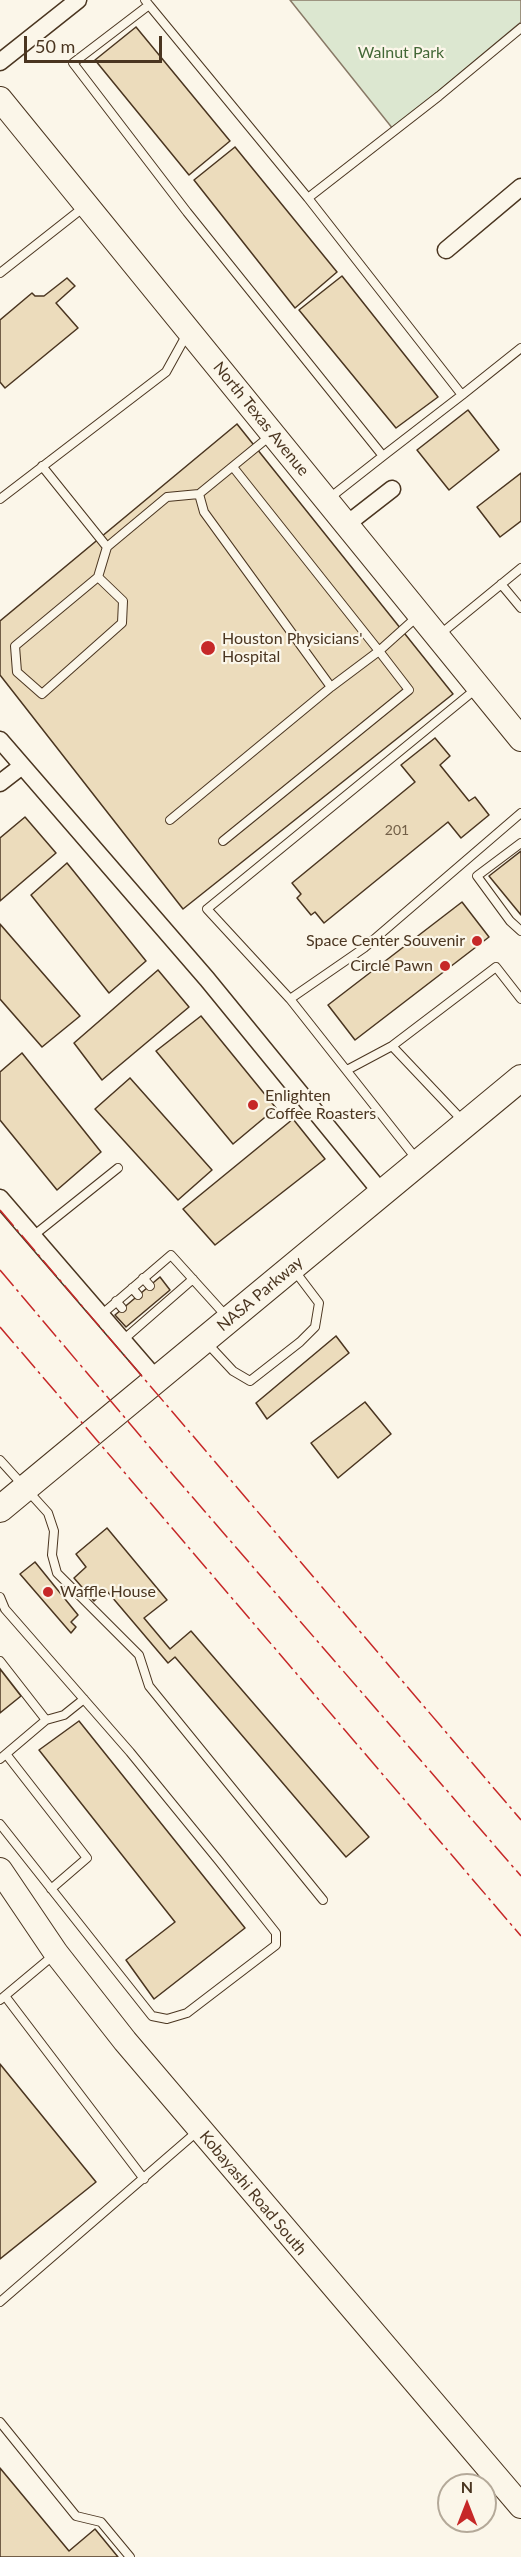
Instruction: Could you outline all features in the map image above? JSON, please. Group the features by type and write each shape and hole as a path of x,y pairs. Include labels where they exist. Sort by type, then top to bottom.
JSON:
{"main road":[{"name":"NASA Parkway","path":"0,1509 521,1078"}],"street":[{"path":"0,62 78,0"},
{"name":"North Texas Avenue","path":"0,99 521,739"},
{"path":"447,250 521,187"},
{"path":"346,524 392,489"},
{"path":"0,740 207,979 381,1192"},
{"path":"0,783 22,766"},
{"path":"0,1198 157,1380"},
{"name":"Kobayashi Road South","path":"0,1870 56,1953 125,2041 521,2506"}],"lane":[{"path":"383,456 187,212 73,63 147,2 308,198 462,394"},
{"path":"308,198 439,96 521,28"},
{"path":"0,273 86,205"},
{"path":"0,499 166,372 188,331"},
{"path":"327,500 521,348"},
{"path":"98,577 123,601 122,623 42,694 17,672 15,646 98,577 107,547 167,497 199,494 273,434"},
{"path":"42,466 107,547"},
{"path":"223,842 410,690 233,467"},
{"path":"199,494 204,512 331,687"},
{"path":"437,636 521,568"},
{"path":"501,584 521,608"},
{"path":"170,820 331,687 379,651 419,614"},
{"path":"419,1161 290,999 207,909 479,687"},
{"path":"290,999 364,948 521,813"},
{"path":"521,843 477,876 510,921 521,931"},
{"path":"346,1070 392,1046 496,967 521,999"},
{"path":"392,1046 465,1123"},
{"path":"33,1236 118,1168"},
{"path":"101,1315 119,1305 135,1291 143,1278 171,1255 229,1319"},
{"path":"204,1340 234,1371 250,1381 300,1342 315,1327 319,1303 292,1267"},
{"path":"143,1278 150,1286"},
{"path":"123,1340 135,1324 163,1300 193,1280"},
{"path":"0,1460 48,1513 54,1531 52,1555 57,1573 139,1655 149,1686 322,1900"},
{"path":"0,1597 5,1609 130,1752 276,1933 276,1945 187,2013 167,2019 152,2016 0,1824"},
{"path":"0,1661 46,1720"},
{"path":"51,1888 87,1858 3,1756 46,1720 64,1715 84,1699"},
{"path":"56,1953 3,1998 144,2179"},
{"path":"0,2302 199,2129"},
{"path":"0,2422 76,2516 101,2522 130,2557"}],"green space":[{"name":"Walnut Park","path":"290,0 521,0 521,22 393,129"}],"building":[{"path":"136,27 230,141 189,175 95,60"},
{"path":"235,147 337,272 295,308 194,180"},
{"path":"342,276 438,397 396,428 299,310"},
{"path":"67,278 75,286 56,303 78,328 5,388 0,382 0,320 32,293 35,296 44,296"},
{"path":"468,410 499,450 449,490 417,450"},
{"name":"Houston Physicians' Hospital","path":"237,424 453,694 183,909 0,675 0,621"},
{"path":"521,473 521,521 500,537 477,507"},
{"path":"435,738 450,756 440,765 469,801 475,797 489,815 461,838 448,822 324,923 315,912 311,915 297,898 301,894 292,883 415,782 401,765"},
{"path":"25,817 56,853 0,901 0,838"},
{"path":"521,851 521,915 489,876"},
{"path":"67,863 146,961 109,993 31,895"},
{"path":"462,902 489,937 355,1040 328,1005"},
{"path":"0,924 80,1016 42,1047 0,999"},
{"path":"158,970 189,1007 102,1080 74,1043"},
{"path":"201,1016 276,1108 233,1144 156,1051"},
{"path":"22,1053 101,1152 57,1190 0,1120 0,1072"},
{"path":"130,1078 212,1170 178,1200 95,1109"},
{"path":"293,1119 325,1159 215,1245 183,1209"},
{"path":"160,1277 170,1290 126,1327 115,1315"},
{"path":"336,1336 349,1353 267,1419 256,1403"},
{"path":"365,1402 391,1434 338,1478 311,1443"},
{"path":"107,1528 167,1600 144,1618 170,1649 191,1631 369,1837 346,1857 175,1657 168,1663 106,1590 94,1601 74,1578 86,1567 76,1554"},
{"name":"Waffle House","path":"35,1562 78,1615 71,1622 76,1627 71,1633 20,1574"},
{"path":"0,1669 21,1696 0,1713"},
{"path":"79,1721 245,1928 154,1999 126,1960 175,1922 39,1750"},
{"path":"0,2064 96,2182 0,2259"},
{"path":"0,2468 69,2551 95,2529 118,2557 0,2557"}],"power":[{"path":"0,1210 521,1820"},
{"path":"0,1270 175,1477 521,1876"},
{"path":"0,1327 521,1936"}],"place":[{"name":"Houston Physicians' Hospital","path":"208,648"},
{"name":"Space Center Souvenir","path":"477,941"},
{"name":"Circle Pawn","path":"445,966"},
{"name":"Enlighten Coffee Roasters","path":"253,1105"},
{"name":"Waffle House","path":"48,1592"}]}
